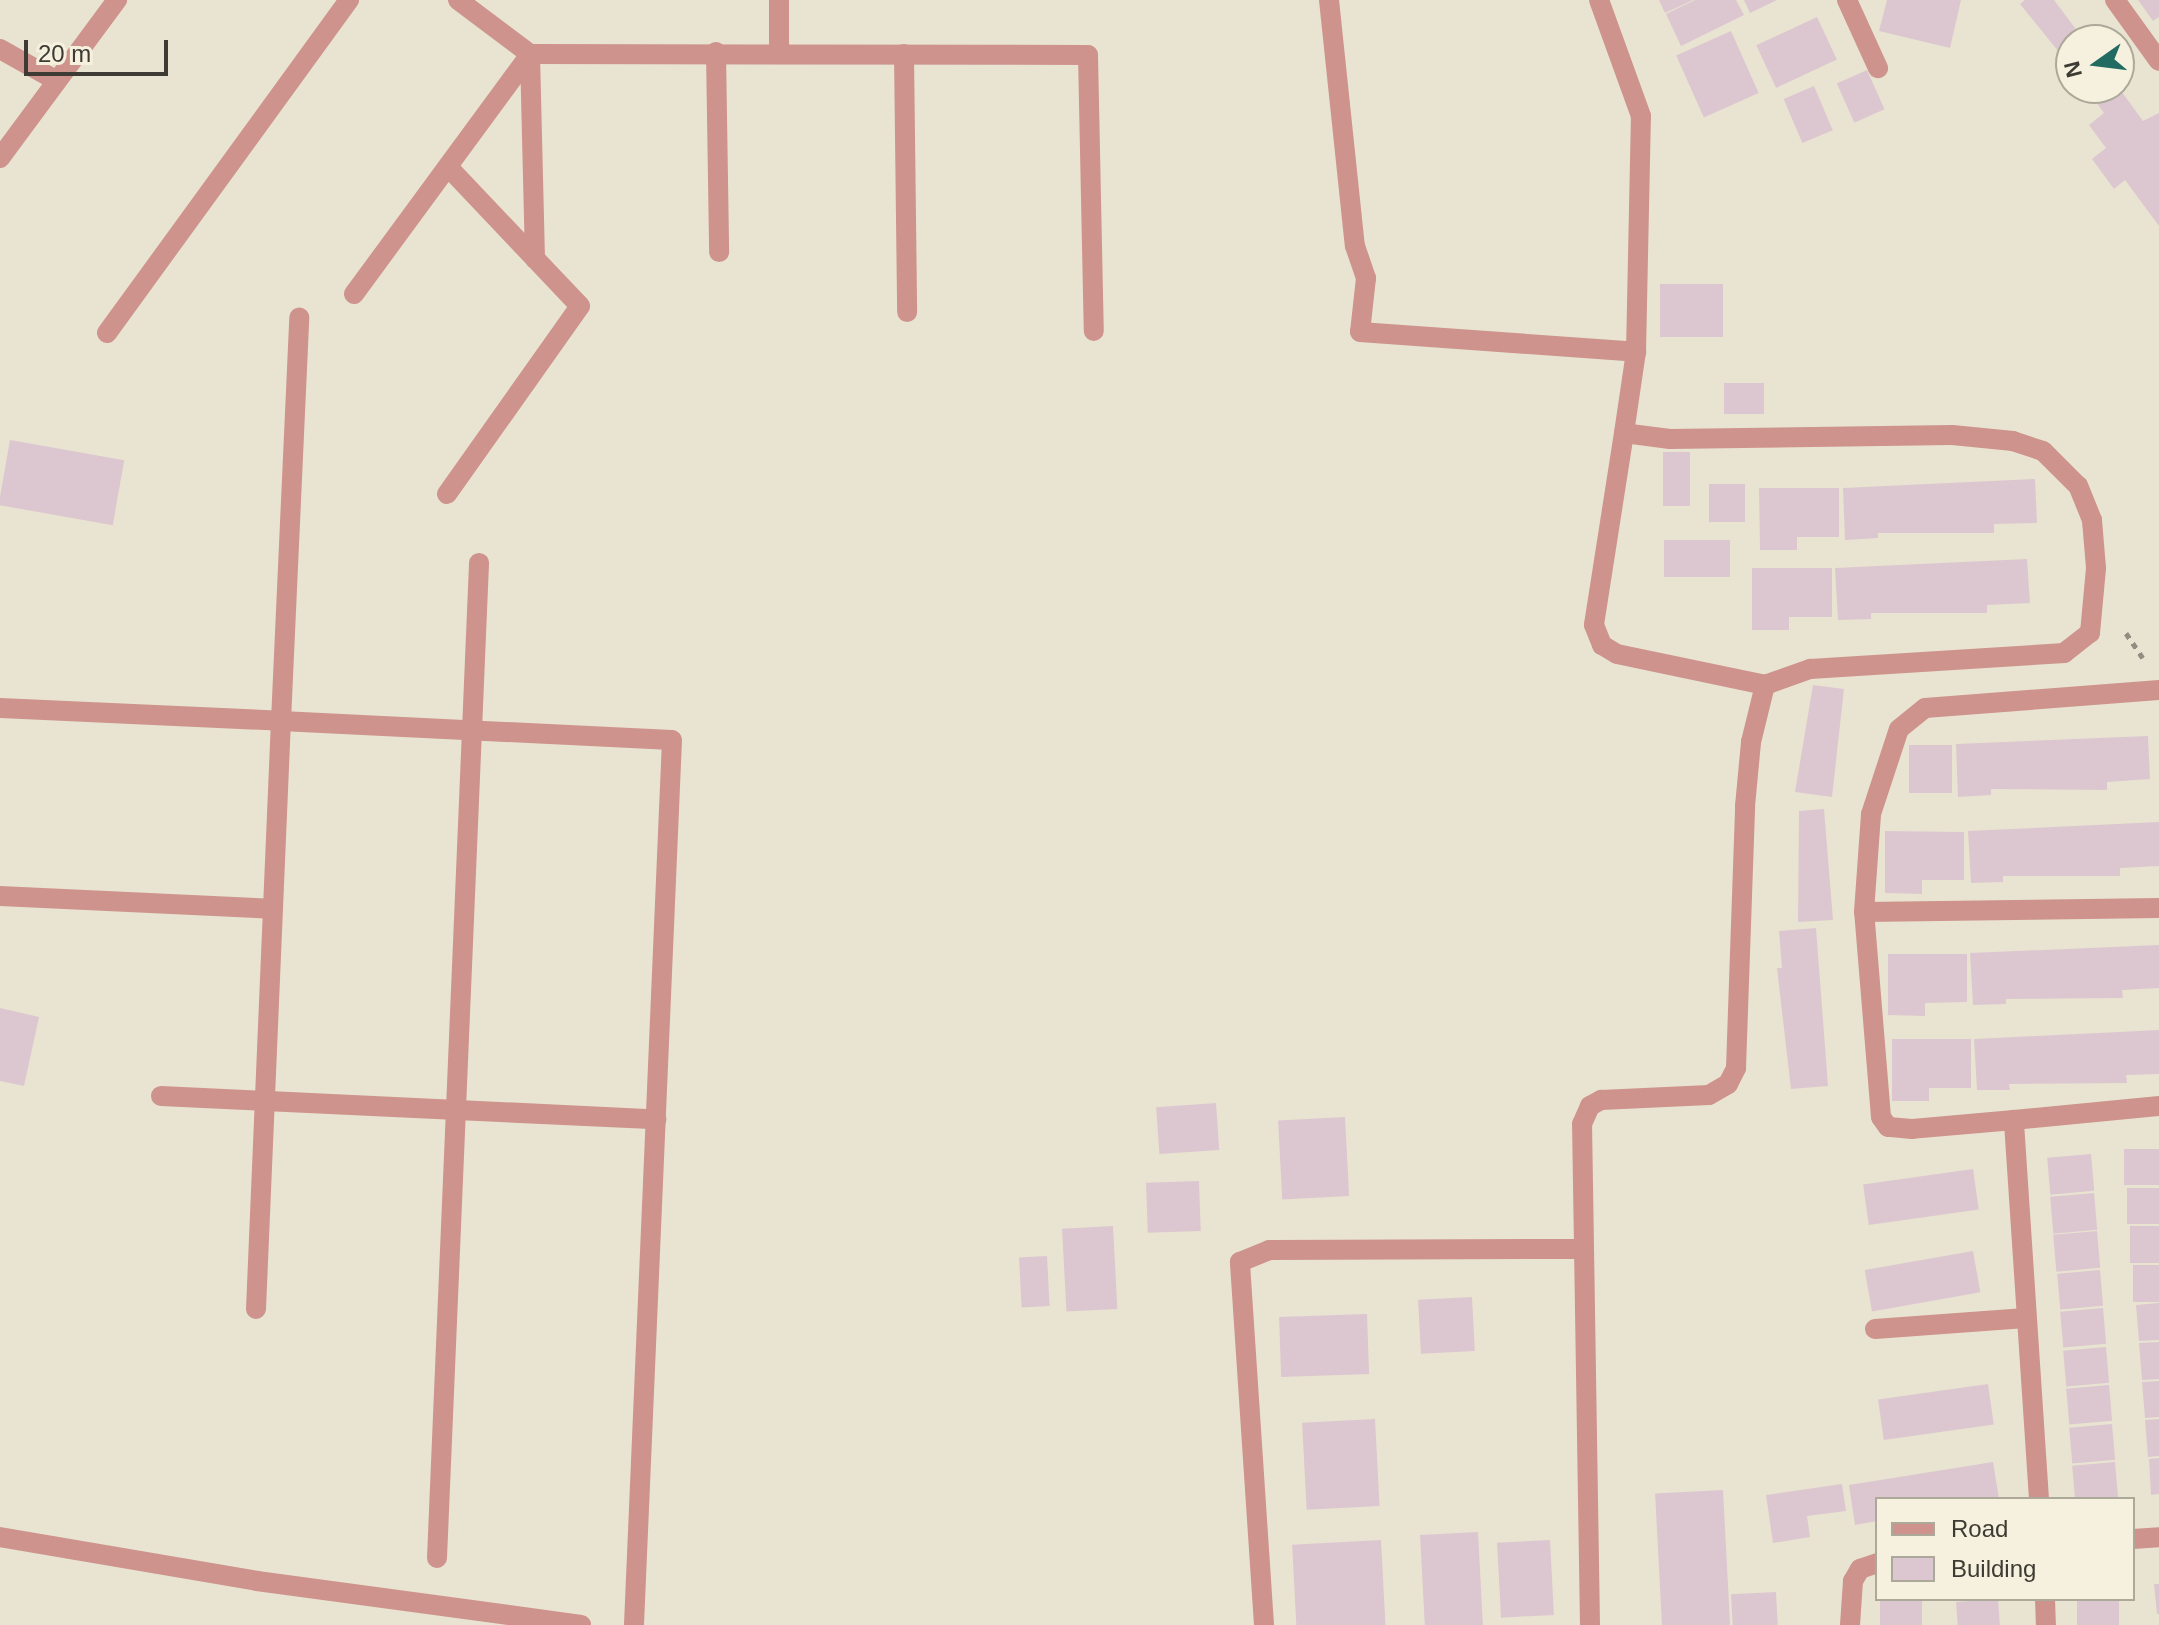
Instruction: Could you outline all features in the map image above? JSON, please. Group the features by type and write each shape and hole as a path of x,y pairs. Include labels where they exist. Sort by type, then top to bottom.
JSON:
{"street":[{"path":"0,158 117,0"},
{"path":"107,333 349,0"},
{"path":"458,0 530,54 1088,55 1094,331"},
{"path":"779,0 779,53"},
{"path":"1329,0 1355,246 1366,278 1360,332 1636,352"},
{"path":"1599,0 1641,116 1636,352 1594,625 1602,645 1617,654 1765,685 1810,669 2075,648 2090,633 2096,568 2092,520 2078,486 2043,451 2013,441 1952,435 1670,439 1624,433"},
{"path":"1847,0 1878,68"},
{"path":"2115,0 2159,61"},
{"path":"0,49 57,81"},
{"path":"716,52 719,252"},
{"path":"354,294 530,54"},
{"path":"530,54 535,259"},
{"path":"904,54 907,312"},
{"path":"447,494 580,306 448,167"},
{"path":"256,1309 299,317"},
{"path":"437,1558 479,563"},
{"path":"1590,1625 1581,1149 1590,1106 1601,1100 1709,1095 1728,1084 1736,1068 1745,806 1751,742 1765,685"},
{"path":"2159,690 1925,708 1908,717 1899,729 1871,814 1864,912 1881,1117 1888,1127 2014,1120 2159,1106"},
{"path":"0,708 672,740 634,1625"},
{"path":"0,896 273,909"},
{"path":"1864,912 2159,908"},
{"path":"161,1096 656,1119"},
{"path":"2014,1120 2039,1497"},
{"path":"1264,1625 1240,1262 1269,1250 1584,1249"},
{"path":"1875,1329 2026,1318"},
{"path":"0,1537 257,1581 581,1625"},
{"path":"2135,1539 2159,1537"},
{"path":"1850,1625 1853,1581 1860,1569 1875,1564"},
{"path":"2045,1601 2046,1625"}],"building":[{"path":"1659,0 1693,0 1665,13"},
{"path":"1695,0 1736,0 1744,15 1681,46 1666,14"},
{"path":"1744,0 1777,0 1750,13"},
{"path":"1887,0 1961,0 1950,48 1879,31"},
{"path":"2025,0 2054,0 2072,24 2055,24 2055,47 2020,4"},
{"path":"2138,0 2159,0 2159,17 2153,21"},
{"path":"1817,17 1837,60 1776,88 1756,45"},
{"path":"1731,31 1759,93 1704,118 1676,55"},
{"path":"1867,70 1884,109 1854,123 1837,83"},
{"path":"1814,86 1833,130 1802,143 1784,99"},
{"path":"2098,104 2131,104 2143,121 2159,113 2159,226 2125,180 2114,189 2092,159 2106,148 2089,125 2104,113"},
{"path":"1660,284 1723,284 1723,337 1660,337"},
{"path":"1724,383 1764,383 1764,414 1724,414"},
{"path":"10,440 124,460 113,525 0,505"},
{"path":"1663,452 1690,452 1690,506 1663,506"},
{"path":"2035,479 2037,523 1994,524 1994,533 1878,533 1878,538 1845,540 1843,488"},
{"path":"1709,484 1745,484 1745,522 1709,522"},
{"path":"1759,488 1839,488 1839,537 1797,537 1797,550 1760,550"},
{"path":"1664,540 1730,540 1730,577 1664,577"},
{"path":"2027,559 2030,603 1987,605 1987,613 1871,613 1871,619 1838,620 1835,568"},
{"path":"1752,568 1832,568 1832,617 1789,617 1789,630 1752,630"},
{"path":"1813,685 1844,689 1832,797 1795,792"},
{"path":"2148,736 2150,779 2107,782 2107,790 1991,789 1991,795 1958,797 1956,744"},
{"path":"1909,745 1952,745 1952,793 1909,793"},
{"path":"1824,809 1833,920 1798,922 1799,811"},
{"path":"2159,822 2159,866 2120,868 2120,876 2003,876 2003,882 1971,883 1968,831"},
{"path":"1885,831 1964,832 1964,880 1922,880 1922,894 1885,893"},
{"path":"1816,928 1828,1086 1791,1089 1777,968 1782,968 1779,931"},
{"path":"2159,945 2159,988 2122,990 2123,998 2006,999 2006,1004 1973,1005 1970,953"},
{"path":"1888,954 1967,954 1967,1002 1925,1003 1925,1016 1888,1015"},
{"path":"0,1008 39,1017 24,1086 0,1081"},
{"path":"2159,1030 2159,1074 2126,1075 2127,1083 2009,1084 2010,1090 1977,1090 1974,1039"},
{"path":"1892,1039 1971,1039 1971,1088 1929,1088 1929,1101 1892,1101"},
{"path":"1216,1103 1219,1150 1159,1154 1156,1107"},
{"path":"1345,1117 1349,1196 1282,1199 1278,1121"},
{"path":"2124,1149 2159,1149 2159,1185 2124,1185"},
{"path":"2091,1154 2094,1191 2050,1195 2047,1158"},
{"path":"1973,1169 1979,1210 1869,1225 1863,1184"},
{"path":"1199,1181 1201,1231 1148,1233 1146,1183"},
{"path":"2127,1188 2159,1188 2159,1224 2127,1224"},
{"path":"2094,1193 2097,1230 2053,1234 2050,1197"},
{"path":"1113,1226 1117,1309 1066,1312 1062,1229"},
{"path":"2130,1226 2159,1226 2159,1263 2130,1263"},
{"path":"2097,1231 2100,1268 2056,1272 2053,1235"},
{"path":"1973,1251 1980,1292 1872,1311 1865,1270"},
{"path":"1047,1256 1050,1306 1022,1307 1019,1257"},
{"path":"2133,1265 2159,1265 2159,1302 2133,1302"},
{"path":"2100,1270 2103,1306 2060,1310 2057,1274"},
{"path":"1472,1297 1475,1351 1421,1354 1418,1300"},
{"path":"2159,1303 2159,1340 2139,1341 2136,1305"},
{"path":"2103,1308 2106,1344 2063,1348 2060,1312"},
{"path":"1367,1314 1369,1374 1281,1377 1279,1317"},
{"path":"2159,1342 2159,1379 2142,1380 2139,1343"},
{"path":"2106,1347 2109,1383 2066,1387 2063,1351"},
{"path":"2159,1381 2159,1417 2145,1418 2142,1382"},
{"path":"1988,1384 1994,1425 1884,1440 1878,1399"},
{"path":"2109,1385 2112,1421 2069,1425 2066,1389"},
{"path":"1375,1419 1380,1506 1307,1510 1302,1423"},
{"path":"2159,1419 2159,1456 2148,1457 2145,1420"},
{"path":"2112,1424 2115,1460 2072,1464 2069,1428"},
{"path":"2159,1458 2159,1494 2151,1495 2149,1459"},
{"path":"1993,1462 1999,1497 1875,1497 1875,1521 1855,1525 1849,1485"},
{"path":"2115,1462 2118,1497 2075,1497 2072,1466"},
{"path":"1842,1484 1846,1511 1807,1516 1810,1537 1773,1543 1766,1495"},
{"path":"1723,1490 1730,1625 1662,1625 1655,1494"},
{"path":"1478,1532 1483,1625 1425,1625 1420,1535"},
{"path":"1381,1540 1385,1625 1296,1625 1292,1545"},
{"path":"1550,1540 1554,1615 1501,1618 1497,1543"},
{"path":"2154,1584 2159,1584 2159,1614 2157,1614"},
{"path":"1776,1592 1778,1625 1733,1625 1731,1594"},
{"path":"1880,1601 1922,1601 1922,1625 1880,1625"},
{"path":"1998,1601 2000,1625 1958,1625 1956,1602"},
{"path":"2077,1601 2119,1601 2119,1625 2077,1625"}]}
